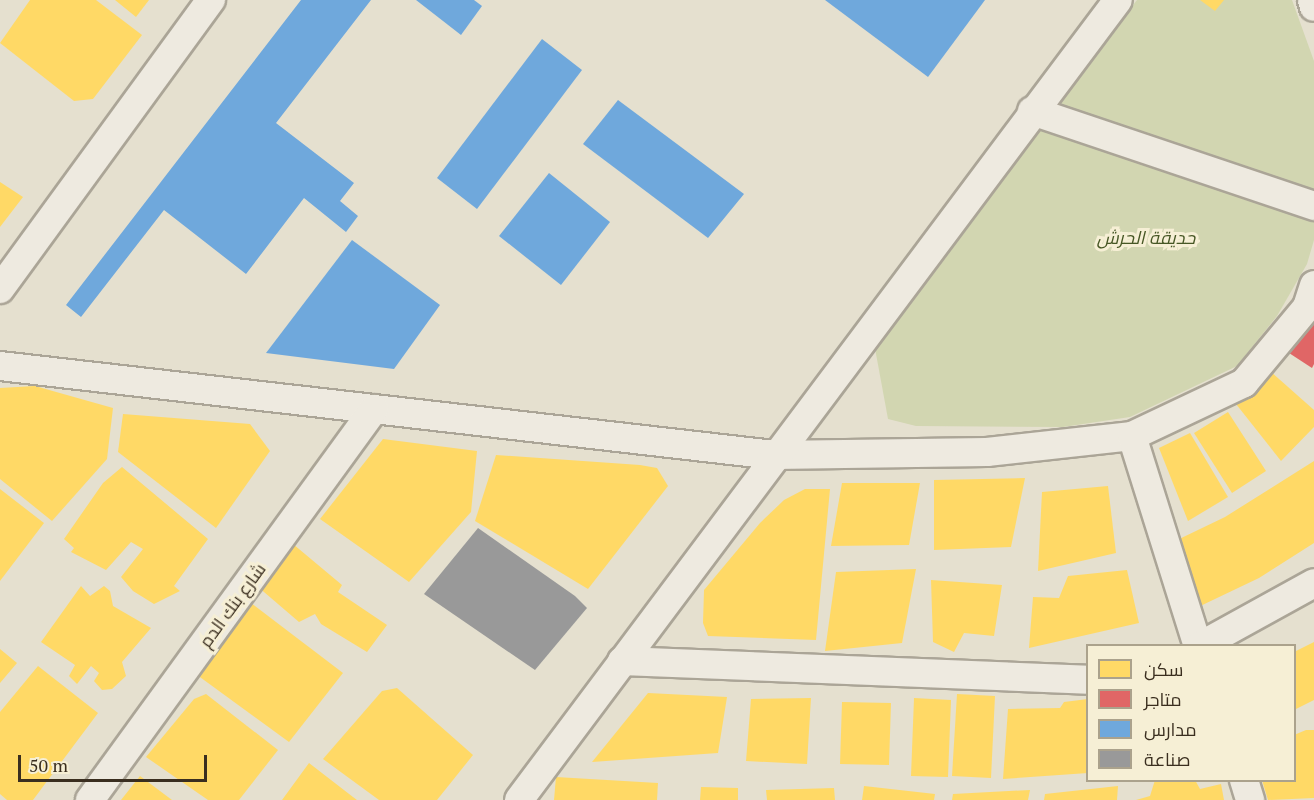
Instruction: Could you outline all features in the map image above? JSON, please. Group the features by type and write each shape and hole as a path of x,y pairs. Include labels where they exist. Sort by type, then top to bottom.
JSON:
{"street":[{"path":"0,289 211,0"},
{"path":"519,800 774,455 1118,0"},
{"path":"1312,0 1314,7"},
{"path":"1032,111 1314,206"},
{"path":"0,366 774,455 987,452 1132,436 1244,383 1307,308 1314,285"},
{"name":"شارع بنك الدم","path":"90,800 374,409"},
{"path":"1132,436 1199,644"},
{"path":"1201,644 1314,583"},
{"path":"622,661 1086,680"},
{"path":"1245,782 1250,800"}],"green space":[{"name":"حديقة الحرش","path":"1137,0 1292,0 1314,61 1314,240 1307,264 1277,316 1237,366 1130,417 1063,427 916,426 888,419 874,343"}],"building: سكن":[{"path":"30,0 96,0 142,35 93,99 74,101 0,43"},
{"path":"115,0 149,0 136,17"},
{"path":"1200,0 1224,0 1215,11"},
{"path":"0,182 23,197 0,227"},
{"path":"1270,371 1314,410 1314,427 1281,461 1236,404"},
{"path":"35,386 113,408 107,459 52,521 0,479 0,388"},
{"path":"1228,412 1266,471 1232,493 1194,433"},
{"path":"123,414 250,424 270,451 216,528 118,452"},
{"path":"1190,433 1228,497 1188,521 1159,448"},
{"path":"383,439 477,451 471,512 409,582 320,519"},
{"path":"496,455 657,468 668,486 588,589 475,521"},
{"path":"1314,461 1314,543 1259,578 1194,609 1173,542 1225,517"},
{"path":"122,467 208,539 174,586 180,591 154,604 133,591 121,577 143,549 131,542 106,570 71,552 74,548 64,539 103,483"},
{"path":"1025,478 1011,547 934,550 934,480"},
{"path":"842,483 920,483 909,545 831,546"},
{"path":"1108,486 1116,553 1038,571 1042,492"},
{"path":"0,489 44,523 0,581"},
{"path":"805,489 830,489 816,640 708,636 703,623 704,590 760,523 784,500"},
{"path":"293,544 342,585 338,592 387,625 367,652 321,624 315,614 299,622 257,586"},
{"path":"916,569 902,643 825,651 836,572"},
{"path":"1127,570 1139,623 1029,648 1033,597 1059,598 1068,576"},
{"path":"931,580 1002,585 994,636 964,633 954,652 933,642"},
{"path":"81,586 90,596 104,586 110,591 113,606 151,628 122,662 126,676 112,689 102,690 94,681 99,673 91,666 77,684 69,676 75,665 41,642"},
{"path":"247,600 343,673 289,742 193,672"},
{"path":"1314,642 1314,700 1296,709 1296,651"},
{"path":"0,649 17,663 0,683"},
{"path":"38,666 98,713 33,800 7,800 0,794 0,712"},
{"path":"397,688 473,755 437,800 379,800 323,759 382,691"},
{"path":"648,693 727,697 718,753 592,762"},
{"path":"206,694 278,750 239,800 208,800 146,757 194,699"},
{"path":"957,694 995,696 991,778 952,776"},
{"path":"811,698 807,764 746,761 751,699"},
{"path":"914,698 951,700 948,777 911,776"},
{"path":"1086,699 1086,773 1003,779 1008,709 1060,708 1064,702"},
{"path":"842,702 891,703 889,765 840,764"},
{"path":"1306,730 1314,730 1314,798 1268,800 1263,782 1296,782 1296,734"},
{"path":"309,763 353,797 357,800 282,800"},
{"path":"140,776 172,800 121,800"},
{"path":"556,777 658,783 657,800 554,800"},
{"path":"1154,782 1196,782 1200,789 1221,784 1224,800 1136,800 1150,796"},
{"path":"864,786 935,794 934,800 862,800"},
{"path":"1118,786 1117,800 1044,800 1045,794"},
{"path":"701,787 738,788 738,800 700,800"},
{"path":"834,788 835,800 767,800 766,790"},
{"path":"1030,790 1028,800 952,800 953,794"}],"building: متاجر":[{"path":"1314,319 1314,364 1312,368 1289,353"}],"building: مدارس":[{"path":"301,0 371,0 276,123 354,183 340,201 358,216 346,232 304,198 246,274 164,210 81,317 66,305"},
{"path":"416,0 474,0 482,6 461,35"},
{"path":"825,0 985,0 928,77"},
{"path":"542,39 582,70 477,209 437,178"},
{"path":"618,100 744,194 708,238 583,144"},
{"path":"549,173 610,222 561,285 499,236"},
{"path":"352,240 440,305 394,369 266,353"}],"building: صناعة":[{"path":"478,528 575,596 587,608 535,670 424,594"}]}
